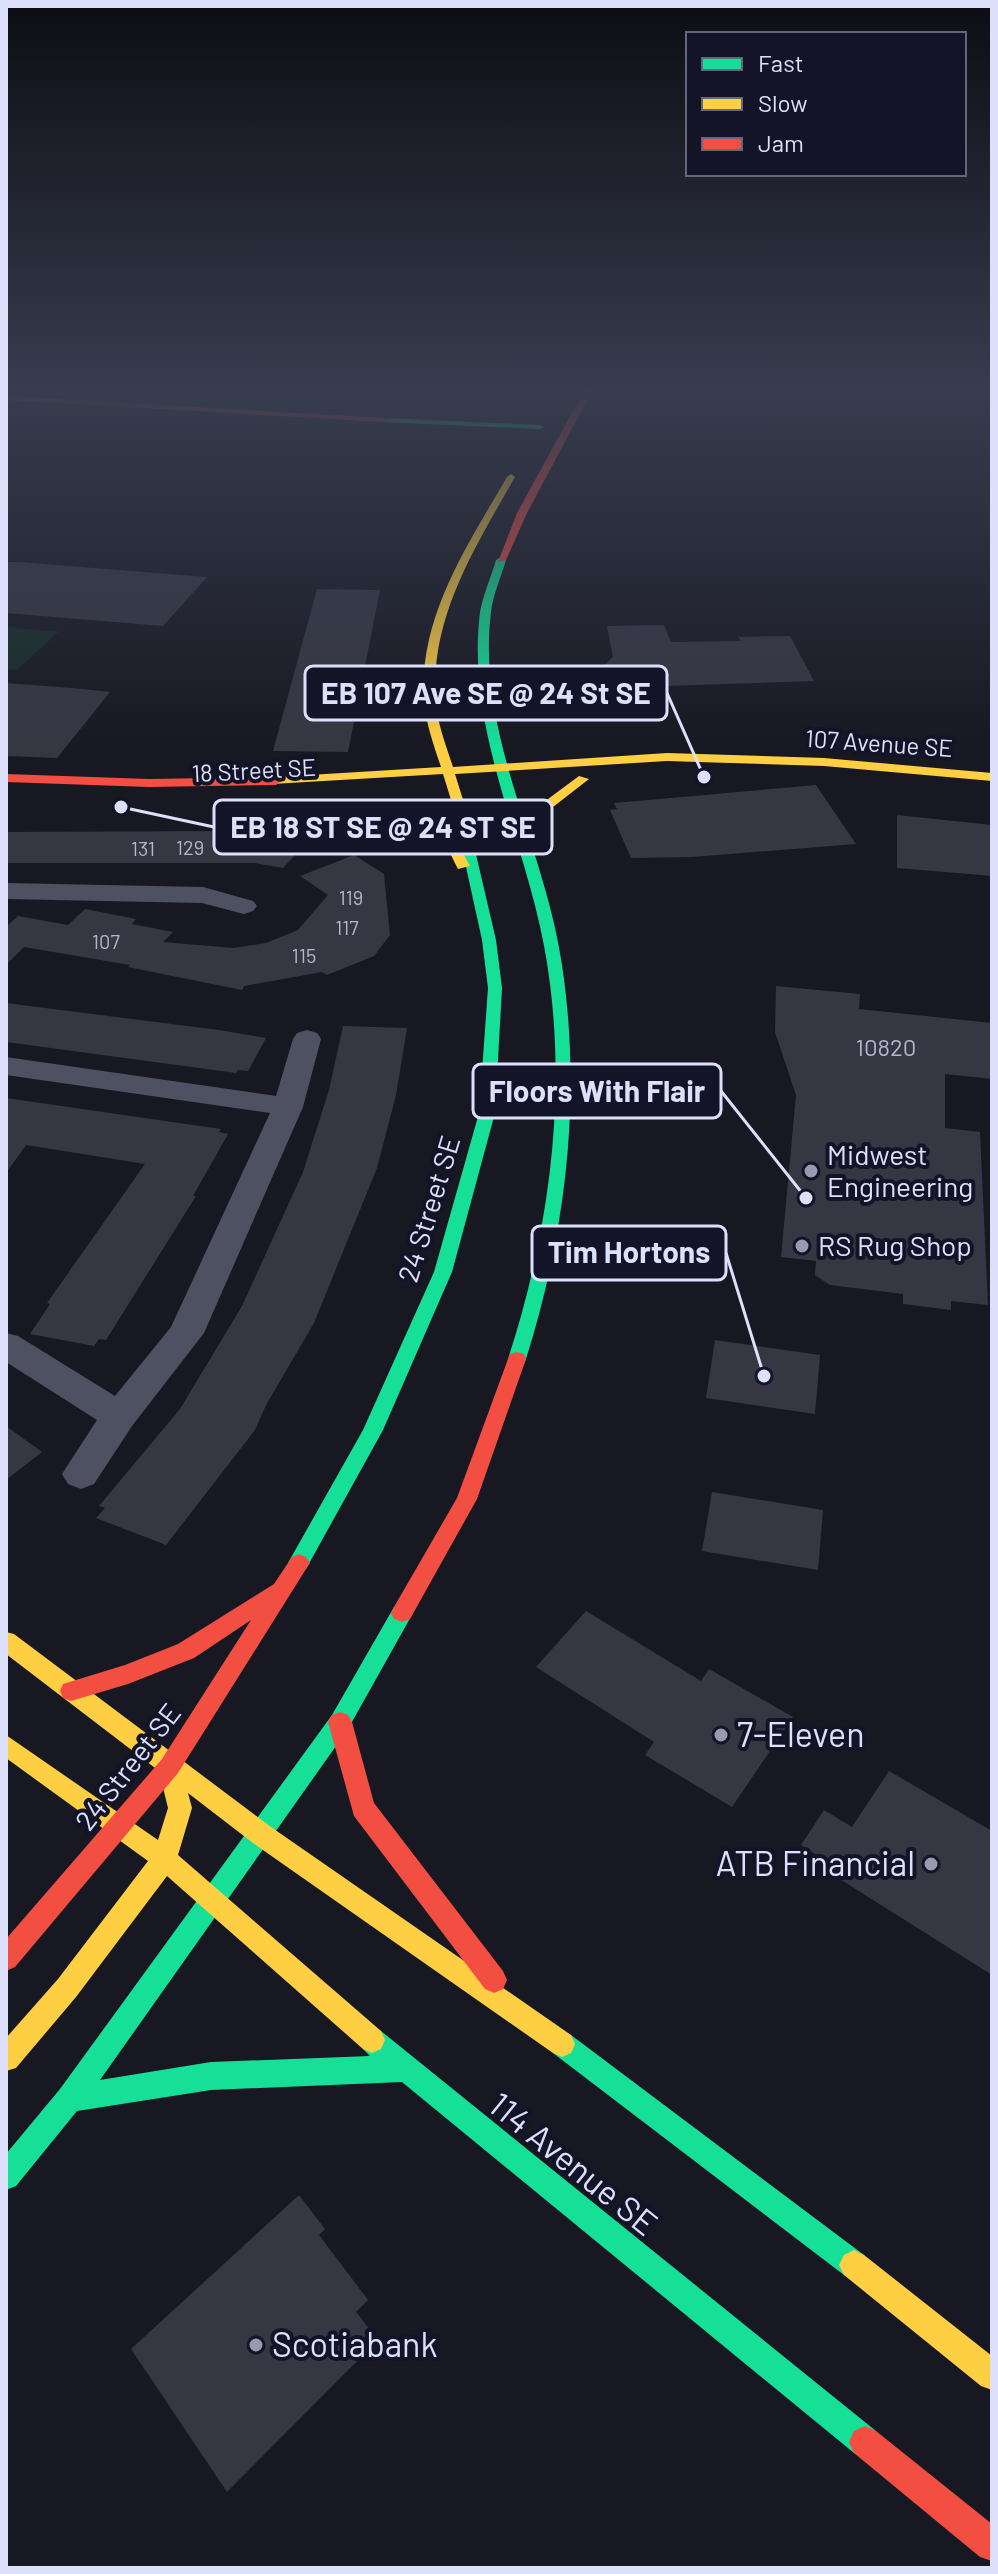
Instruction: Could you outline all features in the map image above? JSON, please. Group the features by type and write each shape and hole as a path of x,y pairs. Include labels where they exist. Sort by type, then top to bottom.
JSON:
{"main road":[{"name":"24 Street SE","path":"6,1958 170,1766 288,1584 373,1430 443,1272 487,1113 495,988 489,940 451,776 426,741 430,706 428,678 440,620 453,580 490,509"},
{"path":"6,2176 70,2099 340,1722 467,1499 534,1311 559,1183 564,1117 555,965 538,879 503,774 484,681 482,651 496,570 524,509"},
{"path":"440,620 450,636 452,650"},
{"path":"368,775 406,759 426,741"},
{"path":"469,744 478,775 503,774"},
{"name":"107 Avenue SE","path":"503,774 667,757 824,762 992,777"},
{"name":"107 Avenue SE","path":"503,774 583,779 762,761"},
{"name":"18 Street SE","path":"6,797 250,798 451,776 475,768"},
{"name":"18 Street SE","path":"6,778 149,783 270,781 368,775 503,774"},
{"path":"524,842 540,812 556,795 583,779"},
{"path":"298,803 368,804 408,808 422,814 437,822 476,889"},
{"path":"71,1691 128,1674 186,1651 288,1584"},
{"path":"6,1641 262,1835 517,2010 809,2229 992,2375"},
{"path":"340,1722 363,1808 517,2010"},
{"name":"114 Avenue SE","path":"6,1745 165,1859 404,2068 992,2545"},
{"path":"6,2058 67,1988 165,1859 180,1808 170,1766"},
{"path":"70,2099 211,2076 404,2068"}],"street":[{"path":"6,891 203,895 244,906"},
{"path":"81,1474 119,1416 186,1333 288,1107 307,1039"},
{"path":"6,1066 288,1107"},
{"path":"6,1345 119,1416"}],"green space":[{"path":"6,627 58,632 17,670 6,669"}],"building":[{"path":"6,562 207,577 163,626 6,613"},
{"path":"317,589 380,590 348,752 273,751"},
{"path":"664,625 671,642 741,641 738,637 790,636 814,681 664,686 666,696 636,696 626,694 623,682 595,674 613,657 607,626"},
{"path":"6,683 110,692 57,758 6,756"},
{"path":"816,785 856,844 692,857 631,858 610,810 617,809 614,803"},
{"path":"897,815 992,825 992,876 897,868"},
{"path":"226,826 277,826 302,830 298,835 312,837 283,868 254,863 6,863 6,832 225,831"},
{"path":"354,855 384,874 390,935 374,956 327,975 322,972 244,986 242,990 128,967 130,965 24,947 6,965 6,927 18,916 68,925 85,909 136,919 132,924 173,932 163,942 233,948 266,943 298,930 328,895 300,876"},
{"path":"776,986 860,994 859,1009 992,1023 992,1079 945,1074 945,1128 980,1132 988,1305 951,1301 951,1310 903,1304 903,1294 830,1285 815,1275 816,1261 781,1257 796,1095 775,1032"},
{"path":"6,1003 266,1038 248,1071 238,1070 236,1073 6,1042"},
{"path":"343,1026 407,1028 396,1095 377,1168 314,1323 266,1405 255,1430 166,1545 96,1518 105,1508 99,1506 180,1409 242,1306 303,1172 329,1090"},
{"path":"6,1098 221,1129 219,1132 228,1134 193,1196 196,1196 106,1340 99,1339 94,1346 30,1334 50,1304 47,1303 145,1164 26,1145 6,1173"},
{"path":"715,1340 820,1355 815,1414 706,1398"},
{"path":"6,1426 42,1452 6,1480"},
{"path":"712,1492 823,1510 818,1570 702,1551"},
{"path":"586,1611 701,1681 709,1669 793,1717 732,1807 645,1755 654,1742 536,1667"},
{"path":"889,1771 992,1831 992,1975 827,1871 831,1864 801,1845 824,1810 852,1827"},
{"path":"299,2195 325,2229 319,2235 368,2300 356,2312 378,2340 227,2492 131,2349"}],"traffic: fast":[{"path":"501,560 486,609 482,660 488,711 500,763 546,916 555,965 562,1065 559,1165 553,1214 544,1263 517,1359"},
{"path":"299,1563 373,1430 443,1272 487,1113 495,988 489,940 458,803"},
{"path":"6,2176 70,2099 215,1900 340,1722 402,1613"},
{"path":"372,2040 865,2442"},
{"path":"562,2044 854,2265"},
{"path":"70,2099 211,2076 404,2068"}],"traffic: slow":[{"path":"458,803 435,728 429,673 433,643 452,585 493,509"},
{"path":"276,781 667,757 824,762 992,777"},
{"path":"524,842 548,805 583,779"},
{"path":"321,804 382,803 425,814 445,832 463,866"},
{"path":"6,1641 262,1835 562,2044"},
{"path":"6,1745 165,1859 372,2040"},
{"path":"6,2058 67,1988 165,1859 180,1808 170,1766"},
{"path":"854,2265 992,2375"}],"traffic: jam":[{"path":"501,560 524,509"},
{"path":"6,778 149,783 276,781"},
{"path":"402,1613 467,1499 517,1359"},
{"path":"6,1958 170,1766 299,1563"},
{"path":"71,1691 128,1674 186,1651 276,1592"},
{"path":"340,1722 363,1808 494,1980"},
{"path":"865,2442 992,2545"}],"place":[{"name":"EB 107 Ave SE @ 24 St SE","path":"704,777"},
{"name":"EB 18 ST SE @ 24 ST SE","path":"121,807"},
{"name":"Midwest Engineering","path":"811,1171"},
{"name":"Floors With Flair","path":"806,1198"},
{"name":"RS Rug Shop","path":"802,1246"},
{"name":"Tim Hortons","path":"764,1376"},
{"name":"7-Eleven","path":"721,1735"},
{"name":"ATB Financial","path":"931,1864"},
{"name":"Scotiabank","path":"256,2345"}]}
